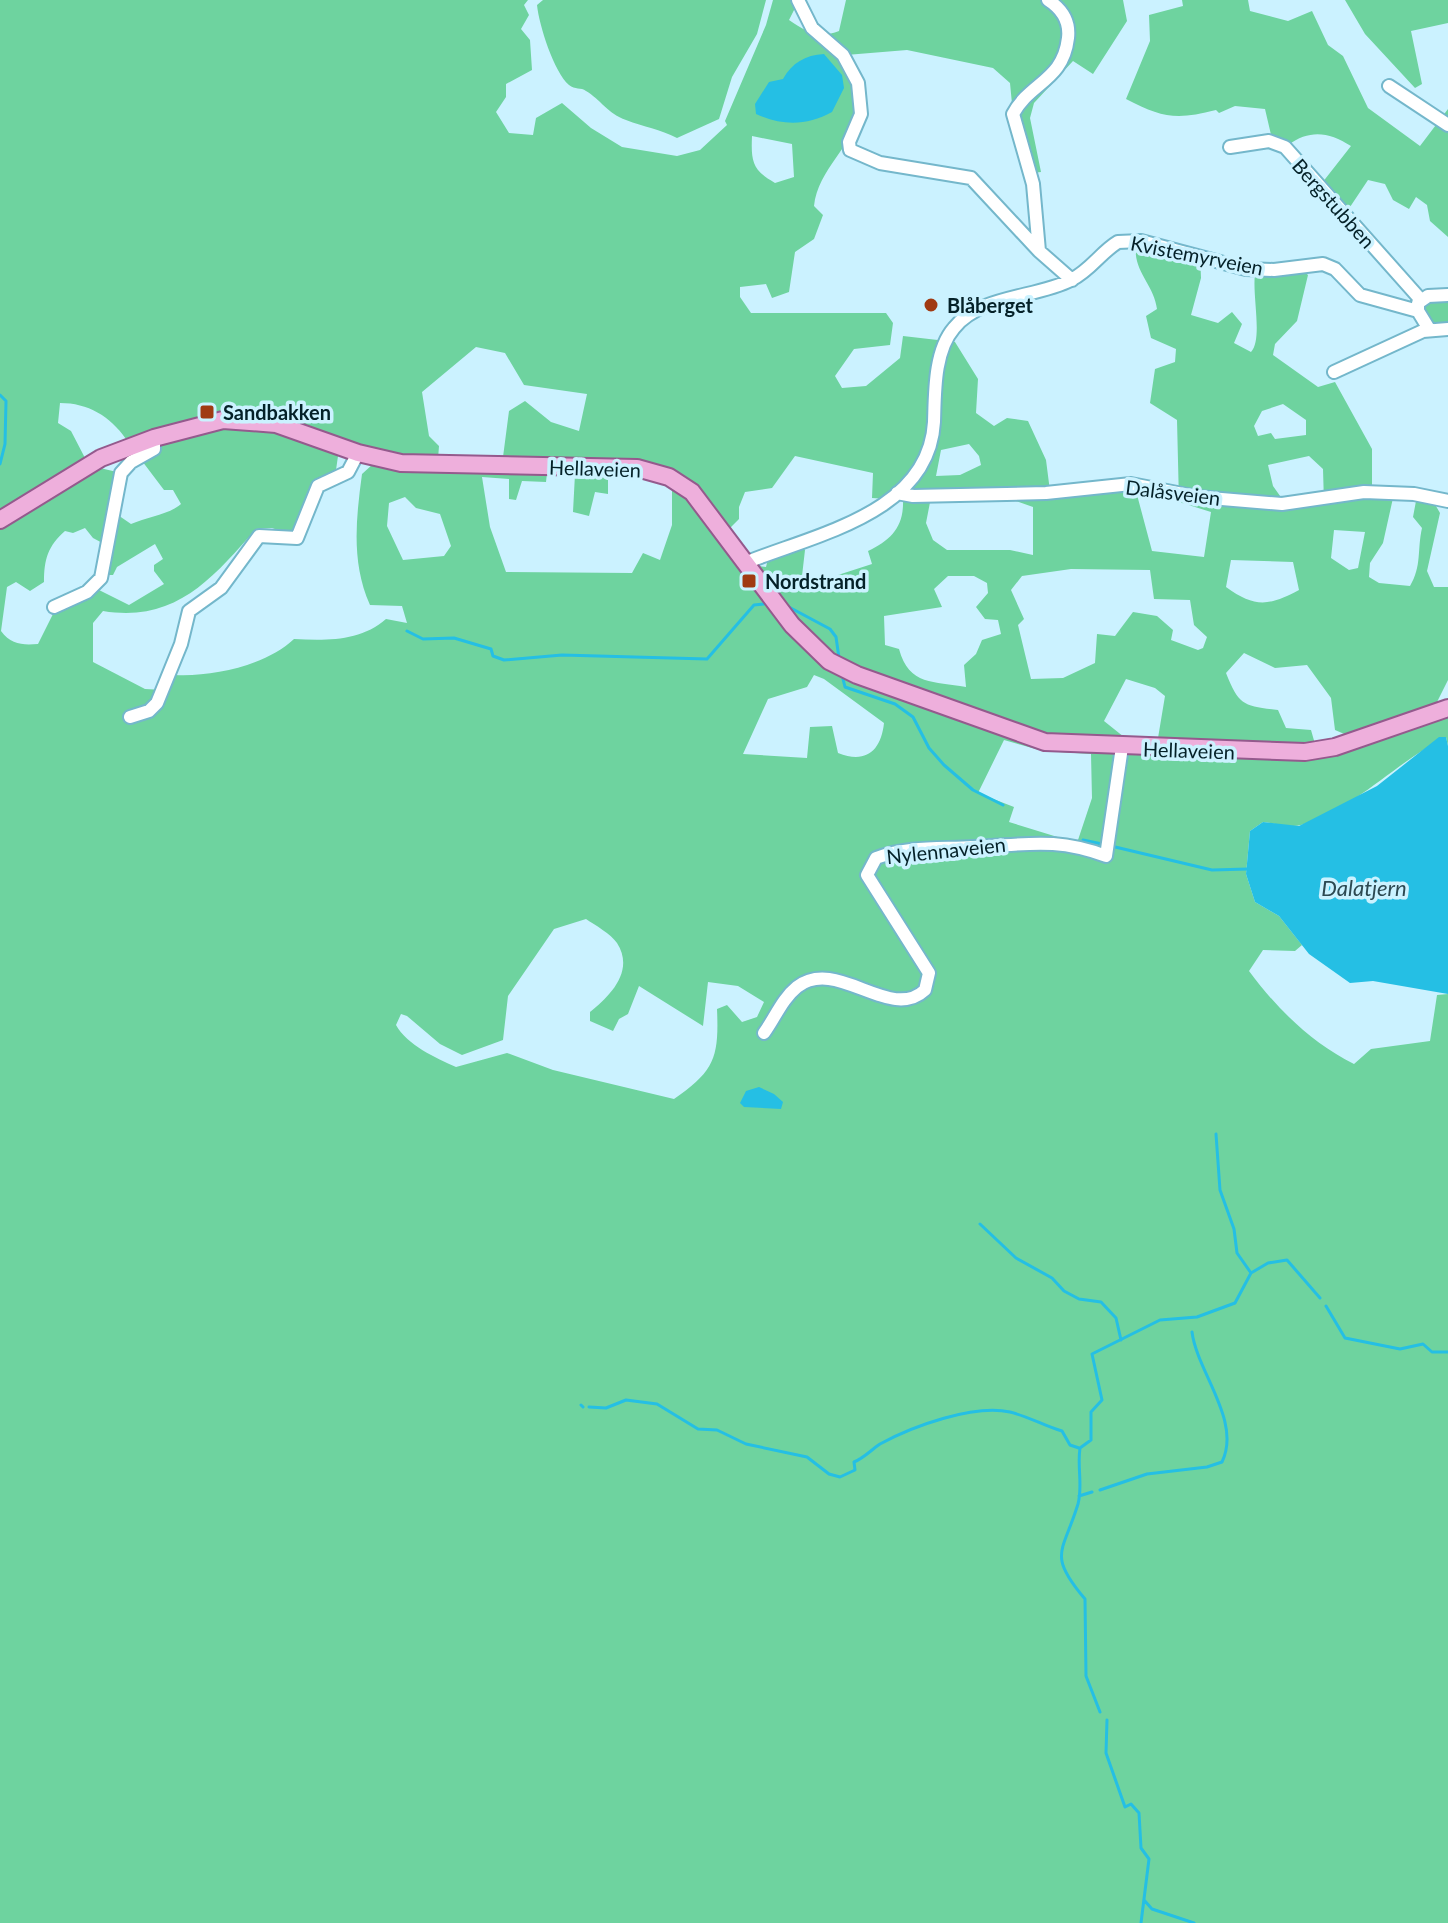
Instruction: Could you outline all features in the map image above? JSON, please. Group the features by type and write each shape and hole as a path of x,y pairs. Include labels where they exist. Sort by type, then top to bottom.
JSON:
{"main road":[{"name":"Hellaveien","path":"0,520 87,465 154,438 207,422 251,419 285,426 358,453 417,465 649,470 669,477 692,492 805,641 844,669 1032,739 1122,747 1305,752 1335,747 1448,708"}],"street":[{"path":"798,0 812,28 843,55 858,83 861,114 849,142 850,150 880,163 971,178 1014,228 1072,280"},
{"path":"1039,251 1033,184 1013,114 1064,59 1069,25 1063,13 1048,0"},
{"path":"1389,86 1448,125"},
{"name":"Bergstubben","path":"1230,147 1269,141 1285,147 1419,306 1429,329"},
{"name":"Kvistemyrveien","path":"1072,280 1093,266 1112,245 1134,240 1246,269 1274,270 1323,264 1335,269 1360,295 1419,306"},
{"path":"745,563 857,519 897,493 916,472 931,443 944,344 955,326 981,310 1072,280"},
{"path":"1419,306 1435,295 1448,295"},
{"path":"1334,372 1429,329 1448,329"},
{"path":"54,607 87,592 101,578 121,473 131,462 154,449 154,438"},
{"path":"130,717 143,714 157,703 192,606 221,588 259,536 297,538 318,486 348,472 358,453"},
{"name":"Dalåsveien","path":"897,493 913,496 1027,494 1131,484 1189,496 1282,504 1364,492 1414,494 1448,501"},
{"name":"Nylennaveien","path":"764,1033 791,993 817,978 830,978 885,997 917,996 925,990 929,973 867,875 876,858 920,849 1035,841 1067,843 1106,856 1122,747"}],"green space":[{"path":"0,0 528,0 524,5 529,15 521,29 530,40 532,70 506,84 506,97 496,112 509,133 533,135 536,118 562,103 591,128 622,147 677,156 700,150 727,125 725,121 766,25 773,0 793,0 796,6 789,20 807,31 826,34 839,31 846,0 1123,0 1127,21 1093,74 1073,61 1034,103 1030,118 1041,172 1033,173 1015,135 1010,83 993,68 907,50 846,55 858,90 860,110 850,135 817,193 814,206 823,215 814,239 795,252 789,292 772,298 766,284 740,287 740,297 751,313 886,313 893,323 890,345 854,349 835,376 842,388 866,386 900,358 903,336 955,342 978,379 976,413 994,426 1007,418 1028,421 1046,460 1051,499 1123,489 1136,491 1152,551 1204,557 1211,512 1179,502 1177,420 1150,403 1155,369 1175,362 1176,349 1151,338 1146,316 1157,309 1136,258 1138,239 1200,253 1201,278 1191,315 1218,323 1232,312 1242,324 1234,343 1251,352 1257,327 1255,274 1302,269 1308,275 1297,321 1275,344 1273,355 1318,387 1335,382 1372,449 1372,497 1393,498 1383,543 1370,563 1369,577 1379,583 1410,586 1418,565 1422,528 1413,517 1416,501 1433,501 1440,513 1427,571 1434,587 1448,587 1448,680 1436,704 1440,718 1448,717 1448,746 1446,737 1320,818 1297,826 1263,822 1250,831 1246,874 1255,902 1279,916 1302,945 1295,951 1263,950 1249,971 1296,1024 1339,1056 1354,1064 1371,1049 1430,1041 1437,995 1448,994 1448,1923 0,1923","holes":["752,136 792,144 794,177 775,183 754,164","476,347 505,353 524,385 587,394 579,431 551,422 525,401 509,411 503,457 438,459 439,446 429,436 422,392","60,403 80,405 98,412 126,439 85,458 71,431 58,423","1283,404 1306,420 1306,435 1275,439 1271,433 1258,436 1254,426 1262,411","969,444 979,456 981,465 960,475 936,476 941,450","136,453 164,490 173,490 181,504 131,524 115,513 117,472 100,468","338,456 373,464 362,474 357,524 360,573 370,605 402,606 407,623 386,619 355,636 294,639 269,656 239,668 175,675 164,690 145,689 93,662 93,623 103,611 128,613 171,604 207,580 256,529 272,528 292,535 314,480 336,470","795,456 873,473 872,498 903,500 901,518 894,532 868,551 872,564 804,586 805,550 801,545 768,559 766,567 758,566 729,529 739,519 739,507 745,492 772,488","1309,456 1323,469 1324,503 1290,510 1273,486 1268,465","547,473 575,474 573,512 589,516 595,492 608,494 608,473 647,476 672,487 672,525 660,560 643,553 632,573 506,572 490,527 482,477 509,479 509,499 516,500 522,481 546,482","932,492 1010,499 1033,507 1033,555 1010,550 947,550 933,540 926,523","405,497 416,508 440,514 451,546 444,556 403,560 387,526 389,503","85,528 93,538 108,546 103,575 113,575 117,567 155,544 163,559 154,565 154,571 164,584 129,605 99,590 54,612 38,644 13,642 1,631 7,587 16,582 30,591 44,582 48,554 65,531 73,533","1334,530 1365,532 1358,568 1349,570 1331,558","1231,560 1293,562 1299,590 1270,602 1245,599 1226,587","1071,569 1150,570 1154,599 1190,600 1194,625 1207,637 1203,648 1198,650 1171,640 1173,630 1157,616 1133,612 1115,636 1097,634 1095,663 1063,678 1031,679 1018,625 1024,619 1011,590 1022,576","948,576 974,576 987,583 988,593 976,607 985,619 998,620 1001,634 982,640 976,654 964,665 966,687 916,676 903,661 899,649 885,645 884,616 942,607 934,589","1244,653 1275,668 1307,665 1331,698 1335,730 1349,736 1315,744 1311,730 1286,728 1278,710 1250,705 1235,692 1226,673","814,675 884,723 876,748 857,757 838,753 832,726 810,727 807,758 743,754 768,699 807,687","1126,679 1155,688 1165,696 1158,738 1166,743 1129,741 1104,721","1004,740 1043,751 1091,754 1092,798 1077,843 1009,822 1014,807 978,793","586,919 617,943 623,963 618,982 590,1012 590,1021 613,1031 619,1019 628,1014 639,986 703,1026 708,982 738,986 764,1002 757,1017 742,1022 727,1005 717,1009 717,1039 712,1062 698,1080 674,1099 553,1070 507,1053 456,1067 407,1039 396,1025 401,1014 440,1044 462,1055 503,1040 508,996 554,929"]},
{"path":"543,0 766,0 757,34 732,77 719,119 677,138 620,117 586,91 569,85 563,79 544,36 537,5"},
{"path":"1182,0 1248,0 1250,11 1288,21 1312,11 1328,45 1343,56 1368,108 1420,146 1448,109 1448,237 1430,221 1427,205 1416,197 1409,209 1393,200 1385,184 1368,180 1348,210 1322,183 1351,146 1335,138 1320,134 1304,136 1288,145 1272,139 1265,109 1235,106 1219,113 1216,110 1180,116 1150,110 1126,99 1150,41 1149,15 1183,6"},
{"path":"1345,0 1448,0 1448,23 1411,31 1422,84 1415,88 1365,34"},
{"path":"1448,297 1448,327 1433,325 1424,317 1423,302"}],"water":[{"path":"824,54 842,75 844,88 832,112 813,120 794,123 775,121 756,114 755,104 769,82 783,79 795,64 805,58"},
{"name":"Dalatjern","path":"1439,737 1446,737 1448,746 1448,994 1373,981 1350,983 1309,954 1279,916 1255,902 1246,874 1250,831 1263,822 1299,826 1377,786"},
{"path":"759,1087 783,1102 781,1109 744,1107 740,1103 746,1091"}],"waterway":[{"path":"0,395 6,401 5,444 0,464"},
{"path":"407,631 423,639 454,638 491,649 493,656 504,660 562,655 707,659 754,605 764,604"},
{"path":"787,606 830,629 836,637 839,658"},
{"path":"843,679 845,687 895,704 913,717 929,748 944,765 973,790 1003,805"},
{"path":"1083,840 1102,844"},
{"path":"1111,846 1212,870 1248,869"},
{"path":"1216,1134 1220,1190 1234,1229 1237,1253 1251,1273"},
{"path":"980,1224 1016,1258 1052,1278 1064,1291 1079,1299 1101,1302 1116,1318 1121,1340"},
{"path":"1100,1712 1086,1676 1085,1599 1062,1562 1064,1544 1078,1504 1080,1448 1091,1440 1091,1412 1102,1400 1092,1354 1160,1320 1197,1317 1235,1303 1251,1273 1268,1263 1287,1260 1320,1298"},
{"path":"1326,1306 1345,1338 1400,1349 1423,1344 1432,1352 1448,1352"},
{"path":"1100,1490 1147,1474 1207,1467 1222,1462 1227,1446 1223,1413 1192,1332"},
{"path":"589,1407 606,1408 626,1400 657,1404 698,1429 717,1430 746,1444 807,1457 829,1474 840,1477 855,1470 854,1462 894,1437 944,1418 979,1411 995,1410 1024,1416 1062,1431 1070,1445 1079,1448"},
{"path":"1079,1496 1092,1492"},
{"path":"1107,1720 1106,1753 1125,1807 1131,1804 1139,1813 1141,1848 1149,1859 1141,1923"},
{"path":"1144,1900 1152,1909 1194,1923"}],"place":[{"name":"Blåberget","path":"931,305"},
{"name":"Sandbakken","path":"207,412"},
{"name":"Nordstrand","path":"749,581"}]}
